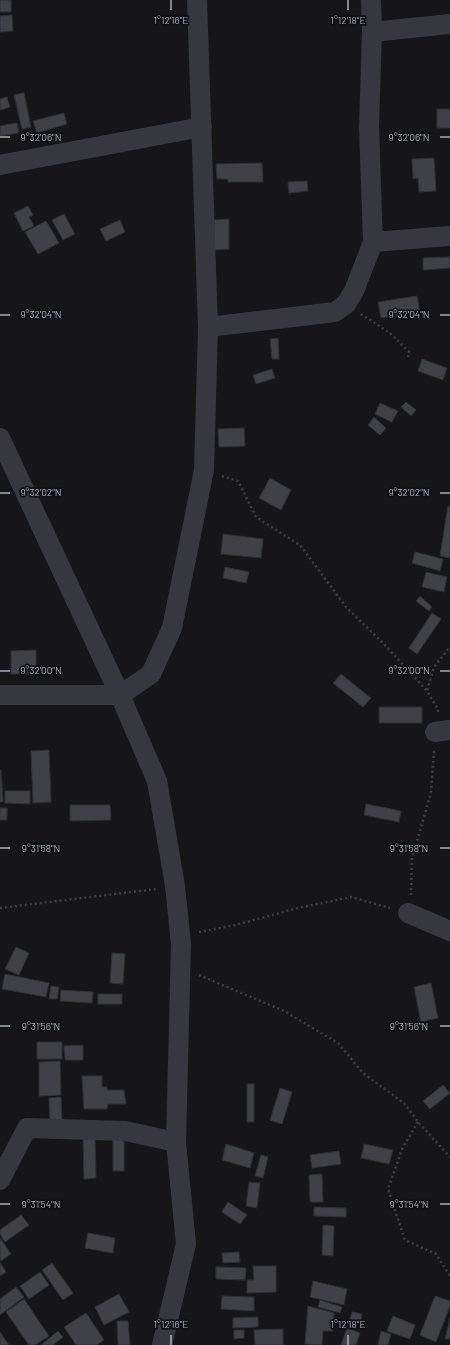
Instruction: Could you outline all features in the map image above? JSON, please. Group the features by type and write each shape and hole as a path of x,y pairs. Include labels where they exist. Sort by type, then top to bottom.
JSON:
{"street":[{"path":"0,695 120,695 151,674 172,628 204,470 208,326 198,0"},
{"path":"208,326 335,312 346,304 354,291 372,242 369,127 372,32 371,0"},
{"path":"372,32 450,24"},
{"path":"0,165 202,127"},
{"path":"372,242 450,236"},
{"path":"0,438 120,695 157,781 174,886 181,944 176,1142 186,1244 162,1345"},
{"path":"408,913 450,931"},
{"path":"0,1180 27,1128 125,1131 176,1142"}],"path":[{"path":"346,304 390,333 409,352 408,357"},
{"path":"178,915 199,932 236,925 294,909 351,897 408,913 412,888 412,858 431,793 443,731 438,709 427,691 384,644 346,607 300,545 256,517 238,481 204,470"},
{"path":"427,691 434,667 450,647"},
{"path":"0,908 174,886"},
{"path":"193,973 284,1011 338,1043 363,1073 405,1104 418,1122 450,1157"},
{"path":"418,1122 402,1149 388,1189 405,1240 436,1254 450,1276"}],"building":[{"path":"0,0 11,0 11,12 0,12"},
{"path":"12,15 13,31 0,32 0,16"},
{"path":"24,93 31,127 22,129 14,95"},
{"path":"7,97 10,107 0,110 0,99"},
{"path":"437,109 450,109 450,128 437,128"},
{"path":"64,113 67,124 37,133 33,121"},
{"path":"17,123 19,133 0,136 0,126"},
{"path":"434,158 436,191 419,192 418,178 413,179 412,159"},
{"path":"262,163 263,182 228,182 228,179 217,179 216,164"},
{"path":"307,181 308,191 289,193 288,182"},
{"path":"28,206 33,215 29,217 34,226 23,231 14,213"},
{"path":"64,214 75,234 63,240 52,220"},
{"path":"229,219 229,249 214,250 214,220"},
{"path":"120,220 125,232 106,241 100,229"},
{"path":"46,221 59,243 38,254 25,232"},
{"path":"450,257 450,268 423,270 423,258"},
{"path":"417,296 420,312 381,318 378,302"},
{"path":"278,338 279,359 272,359 270,339"},
{"path":"422,359 447,368 443,380 418,371"},
{"path":"272,369 275,378 256,384 253,375"},
{"path":"406,402 416,410 411,416 401,407"},
{"path":"380,403 398,411 392,422 375,414"},
{"path":"374,417 386,428 380,435 368,425"},
{"path":"244,428 245,446 219,447 218,429"},
{"path":"270,478 291,490 281,510 259,498"},
{"path":"448,506 450,507 450,558 440,556"},
{"path":"223,534 263,539 261,558 221,554"},
{"path":"415,552 443,559 440,571 412,563"},
{"path":"225,567 249,572 246,583 223,578"},
{"path":"426,572 447,577 444,592 422,587"},
{"path":"420,596 432,607 429,611 416,601"},
{"path":"432,613 441,619 417,654 409,648"},
{"path":"36,650 36,674 11,674 11,651"},
{"path":"341,674 371,698 363,707 333,683"},
{"path":"379,707 422,707 422,723 379,723"},
{"path":"49,750 51,802 33,803 31,751"},
{"path":"1,770 3,802 0,802"},
{"path":"5,791 30,791 30,804 5,803"},
{"path":"366,804 401,811 399,822 364,815"},
{"path":"70,805 110,805 111,820 70,821"},
{"path":"0,808 7,808 7,820 0,820"},
{"path":"16,947 29,953 19,975 5,969"},
{"path":"112,953 125,954 123,984 110,983"},
{"path":"5,974 49,983 46,997 2,989"},
{"path":"431,983 438,1018 421,1022 414,987"},
{"path":"51,986 59,987 57,999 49,999"},
{"path":"61,990 93,992 92,1003 60,1001"},
{"path":"98,994 122,994 122,1004 98,1004"},
{"path":"37,1042 62,1042 62,1059 37,1059"},
{"path":"83,1045 83,1060 65,1060 64,1046"},
{"path":"60,1061 61,1095 39,1096 39,1062"},
{"path":"82,1076 102,1076 102,1087 107,1087 107,1090 124,1090 126,1104 108,1104 107,1109 84,1109"},
{"path":"247,1084 254,1084 254,1122 247,1122"},
{"path":"443,1085 450,1093 430,1109 423,1101"},
{"path":"280,1088 292,1092 282,1124 270,1120"},
{"path":"61,1097 62,1121 50,1121 49,1098"},
{"path":"95,1137 96,1178 84,1179 83,1138"},
{"path":"113,1138 124,1138 124,1171 113,1171"},
{"path":"226,1144 254,1153 250,1168 222,1160"},
{"path":"364,1144 393,1150 389,1164 361,1158"},
{"path":"339,1151 341,1164 312,1168 310,1155"},
{"path":"261,1155 268,1157 263,1178 255,1176"},
{"path":"322,1174 323,1202 310,1202 309,1175"},
{"path":"249,1182 260,1183 257,1208 246,1206"},
{"path":"228,1202 247,1215 240,1224 222,1212"},
{"path":"314,1207 346,1208 346,1217 314,1216"},
{"path":"21,1215 29,1225 5,1242 0,1234 0,1230"},
{"path":"323,1225 334,1226 333,1256 322,1255"},
{"path":"88,1233 115,1238 113,1253 85,1248"},
{"path":"0,1238 11,1254 1,1261 0,1259"},
{"path":"239,1252 240,1262 223,1263 222,1253"},
{"path":"0,1262 6,1272 0,1276"},
{"path":"52,1263 73,1293 63,1300 42,1270"},
{"path":"253,1266 276,1266 276,1292 247,1293 247,1280 254,1280"},
{"path":"216,1267 246,1268 245,1280 216,1279"},
{"path":"40,1272 49,1285 29,1299 20,1286"},
{"path":"313,1281 347,1289 344,1305 310,1297"},
{"path":"16,1287 24,1297 0,1315 0,1299"},
{"path":"119,1294 129,1312 104,1325 95,1307"},
{"path":"222,1296 254,1297 254,1311 221,1309"},
{"path":"435,1296 450,1301 450,1306 436,1342 420,1335"},
{"path":"24,1299 49,1336 35,1345 29,1345 6,1312"},
{"path":"320,1300 342,1307 340,1313 318,1307"},
{"path":"308,1306 334,1313 333,1331 323,1331 322,1345 305,1344"},
{"path":"352,1312 362,1314 361,1322 350,1319"},
{"path":"86,1313 104,1340 97,1345 76,1345 64,1327"},
{"path":"393,1316 415,1325 410,1339 387,1331"},
{"path":"258,1317 258,1327 233,1328 233,1318"},
{"path":"450,1318 450,1339 445,1339"},
{"path":"117,1321 128,1321 130,1345 118,1345"},
{"path":"347,1328 360,1333 356,1345 341,1345"},
{"path":"283,1329 283,1345 255,1345 254,1330"},
{"path":"234,1330 244,1330 244,1338 234,1339"},
{"path":"58,1331 63,1337 54,1344 55,1345 41,1345"},
{"path":"381,1331 391,1334 388,1345 378,1345"},
{"path":"0,1332 9,1345 0,1345"}]}
